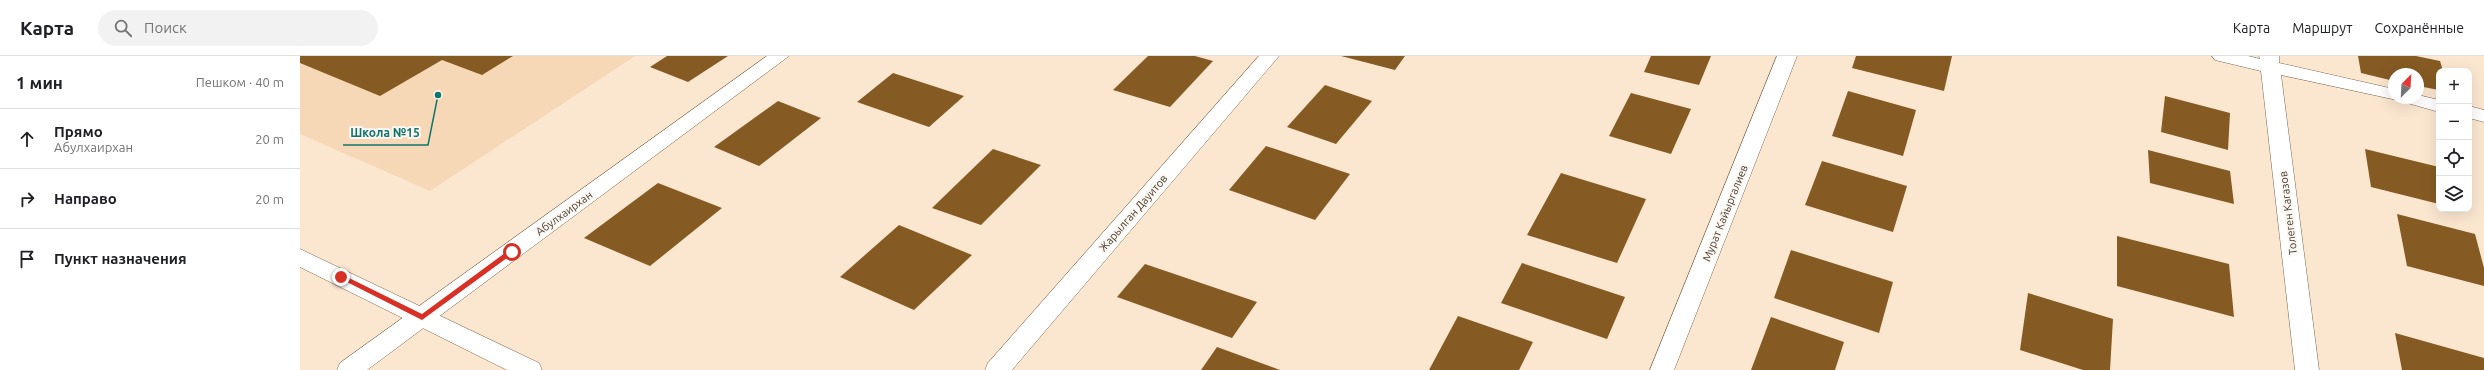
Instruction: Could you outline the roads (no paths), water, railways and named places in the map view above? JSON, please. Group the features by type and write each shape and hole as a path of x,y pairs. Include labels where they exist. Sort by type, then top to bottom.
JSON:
{"street":[{"name":"Абулхаирхан","path":"349,370 779,56"},
{"name":"Жарылган Дауитов","path":"997,370 1269,56"},
{"name":"Мурат Кайыргалиев","path":"1662,370 1787,56"},
{"path":"2222,56 2269,62 2388,94"},
{"name":"Толеген Кагазов","path":"2269,62 2307,370"},
{"path":"2424,102 2436,105"},
{"path":"2472,113 2484,116"},
{"path":"300,257 530,370"}],"place":[{"name":"Школа №15","path":"438,95"}]}
